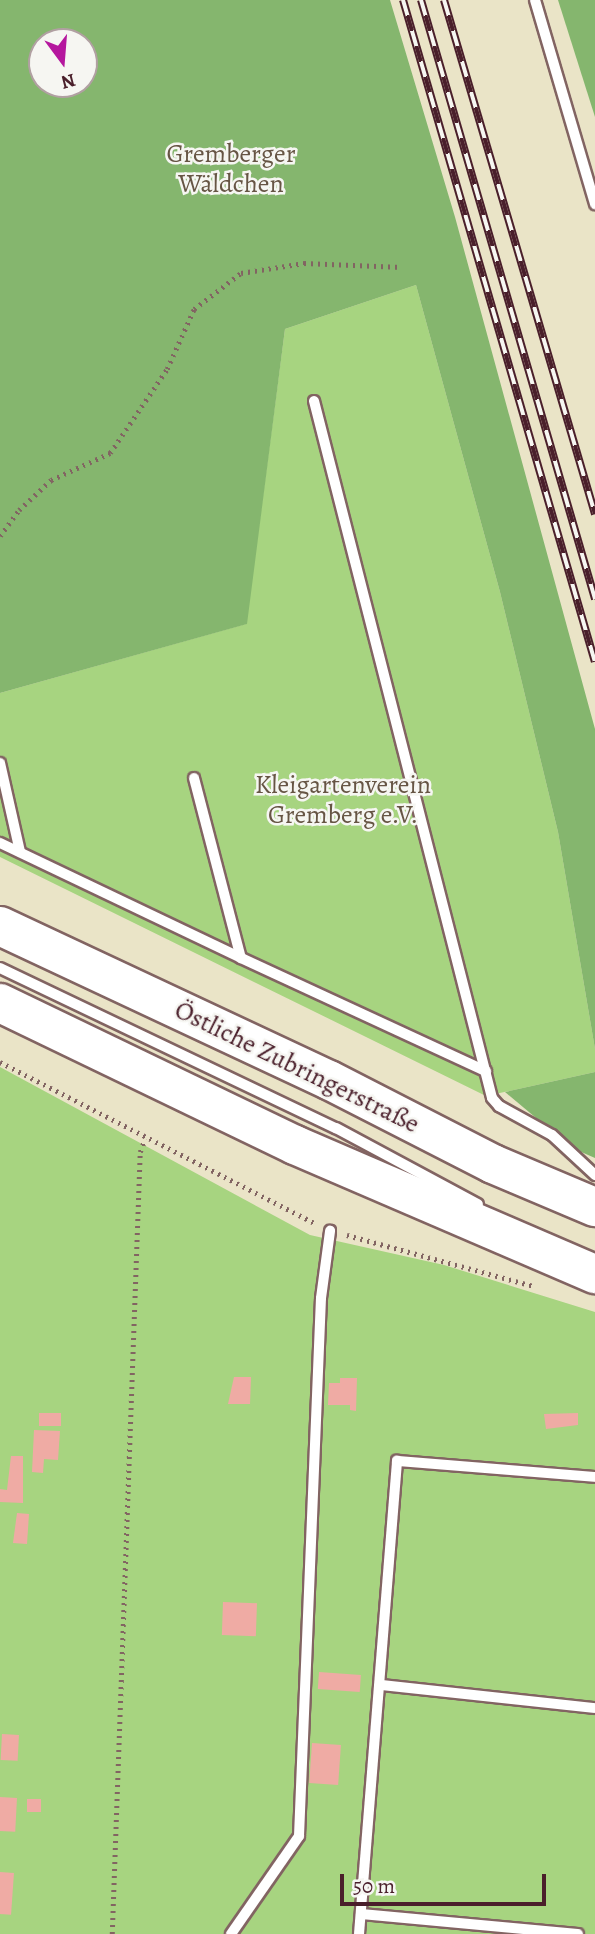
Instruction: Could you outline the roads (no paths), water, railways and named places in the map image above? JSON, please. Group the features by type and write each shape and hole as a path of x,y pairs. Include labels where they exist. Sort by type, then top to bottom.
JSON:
{"highway":[{"name":"Östliche Zubringerstraße","path":"0,926 329,1080 493,1164 595,1207"},
{"path":"0,1003 295,1145 595,1274"}],"lane":[{"path":"535,0 595,204"},
{"path":"314,401 486,1071 499,1106 552,1135 595,1175"},
{"path":"0,763 20,852"},
{"path":"194,779 241,957"},
{"path":"0,843 486,1071"},
{"path":"0,968 336,1128 484,1207"},
{"path":"521,1227 595,1266"},
{"path":"231,1934 299,1836 321,1298 330,1231"},
{"path":"359,1934 382,1685 397,1461 595,1477"},
{"path":"382,1685 595,1708"},
{"path":"361,1914 578,1934"}],"railway":[{"path":"403,0 595,662"},
{"path":"421,0 595,599"},
{"path":"444,0 595,514"}],"park label":[{"name":"Gremberger Wäldchen","path":"231,169"},
{"name":"Kleigartenverein Gremberg e.V.","path":"343,800"}]}
